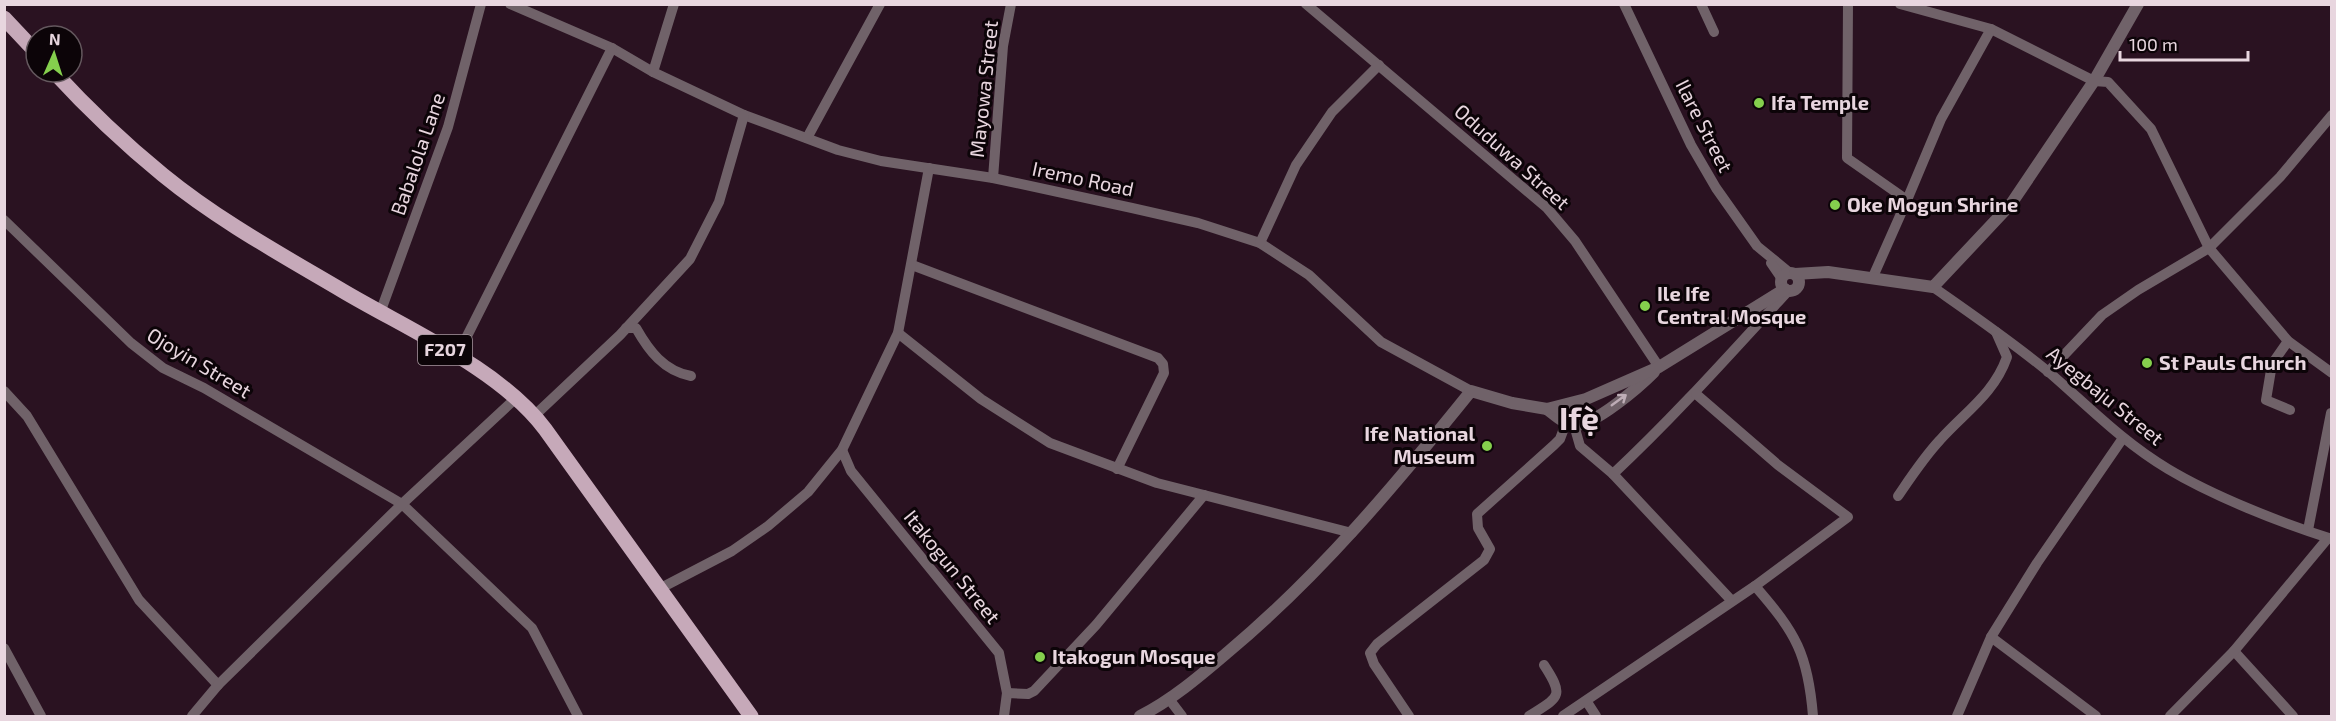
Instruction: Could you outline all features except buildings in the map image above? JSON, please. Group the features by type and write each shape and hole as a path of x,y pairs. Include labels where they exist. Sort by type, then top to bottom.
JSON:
{"main road":[{"path":"4,18 24,39"},
{"name":"F207","path":"65,84 164,176 243,232 457,356 516,398 534,416 751,717"}],"street":[{"name":"Babalola Lane","path":"380,313 448,127 481,4"},
{"name":"Iremo Road","path":"510,4 612,48 653,72 744,115 838,150 881,161 993,178 1198,223 1260,243 1309,275 1381,342 1471,391"},
{"path":"653,72 674,4"},
{"path":"807,138 880,4"},
{"name":"Mayowa Street","path":"993,178 1003,45 1011,4"},
{"name":"Oduduwa Street","path":"1306,4 1547,208 1575,241 1659,367"},
{"name":"Ilare Street","path":"1624,4 1711,180 1766,255 1789,282"},
{"path":"1701,4 1714,32"},
{"path":"1848,4 1847,158 1907,200"},
{"path":"1900,4 1991,29 2094,81 2108,82 2151,129 2209,248 2288,342 2331,373"},
{"path":"1547,409 1586,399 1659,367 1789,282 1828,272 1933,287 2011,204 2094,81 2138,4"},
{"path":"1872,279 1941,119 1991,29"},
{"path":"457,356 612,48"},
{"path":"1260,243 1296,165 1332,112 1379,65"},
{"path":"534,416 626,328 683,267 699,244 719,202 744,115"},
{"path":"2048,372 2102,315 2138,290 2209,248 2280,177 2331,115"},
{"path":"659,589 732,551 768,526 808,492 842,450 898,333 929,168"},
{"name":"Ojoyin Street","path":"4,220 131,343 163,368 204,388 402,504 532,628 578,717"},
{"path":"912,265 1158,358 1163,364 1164,373 1118,469"},
{"path":"1613,474 1696,394 1711,373 1789,282"},
{"name":"Ayegbaju Street","path":"1933,287 2048,372 2123,438 2167,468 2199,486 2330,539"},
{"path":"626,328 636,328 645,344 669,369 691,376"},
{"path":"1898,496 1939,440 1984,398 2000,377 2007,357 1996,332"},
{"path":"898,333 1013,421 1050,444 1118,469 1204,495 1352,533"},
{"path":"2288,342 2272,364 2266,400 2290,410"},
{"path":"1408,717 1374,664 1370,652 1484,560 1490,549 1478,528 1477,514 1554,445 1570,424 1596,417 1643,383 1659,367"},
{"path":"4,391 27,416 139,600 218,685"},
{"path":"1140,717 1169,699 1261,624 1305,583 1413,464 1471,391 1512,403 1547,409 1570,424 1580,446 1613,474 1731,600"},
{"path":"1563,717 1731,600 1755,586 1848,517 1778,465 1696,394"},
{"path":"192,717 218,685 402,504 516,398"},
{"path":"1586,399 1596,417"},
{"path":"2308,530 2331,412"},
{"path":"1957,717 1991,637 2037,563 2123,438"},
{"name":"Itakogun Street","path":"842,450 851,471 999,653 1007,693 1004,717"},
{"path":"1007,693 1028,694 1034,691 1096,625 1204,495"},
{"path":"2170,717 2234,651 2330,539"},
{"path":"1755,586 1784,619 1801,648 1810,682 1813,717"},
{"path":"1991,637 2096,717"},
{"path":"4,648 41,717"},
{"path":"2234,651 2293,717"},
{"path":"1529,717 1552,702 1557,694 1557,685 1544,665"},
{"path":"1169,699 1182,717"},
{"path":"1587,702 1596,717"}],"place":[{"name":"Ifa Temple","path":"1759,103"},
{"name":"Oke Mogun Shrine","path":"1835,205"},
{"name":"Ile Ife Central Mosque","path":"1645,306"},
{"name":"St Pauls Church","path":"2147,363"},
{"name":"Ife National Museum","path":"1487,446"},
{"name":"Itakogun Mosque","path":"1040,657"}],"district":[{"name":"Ifẹ̀","path":"1579,419"}]}
